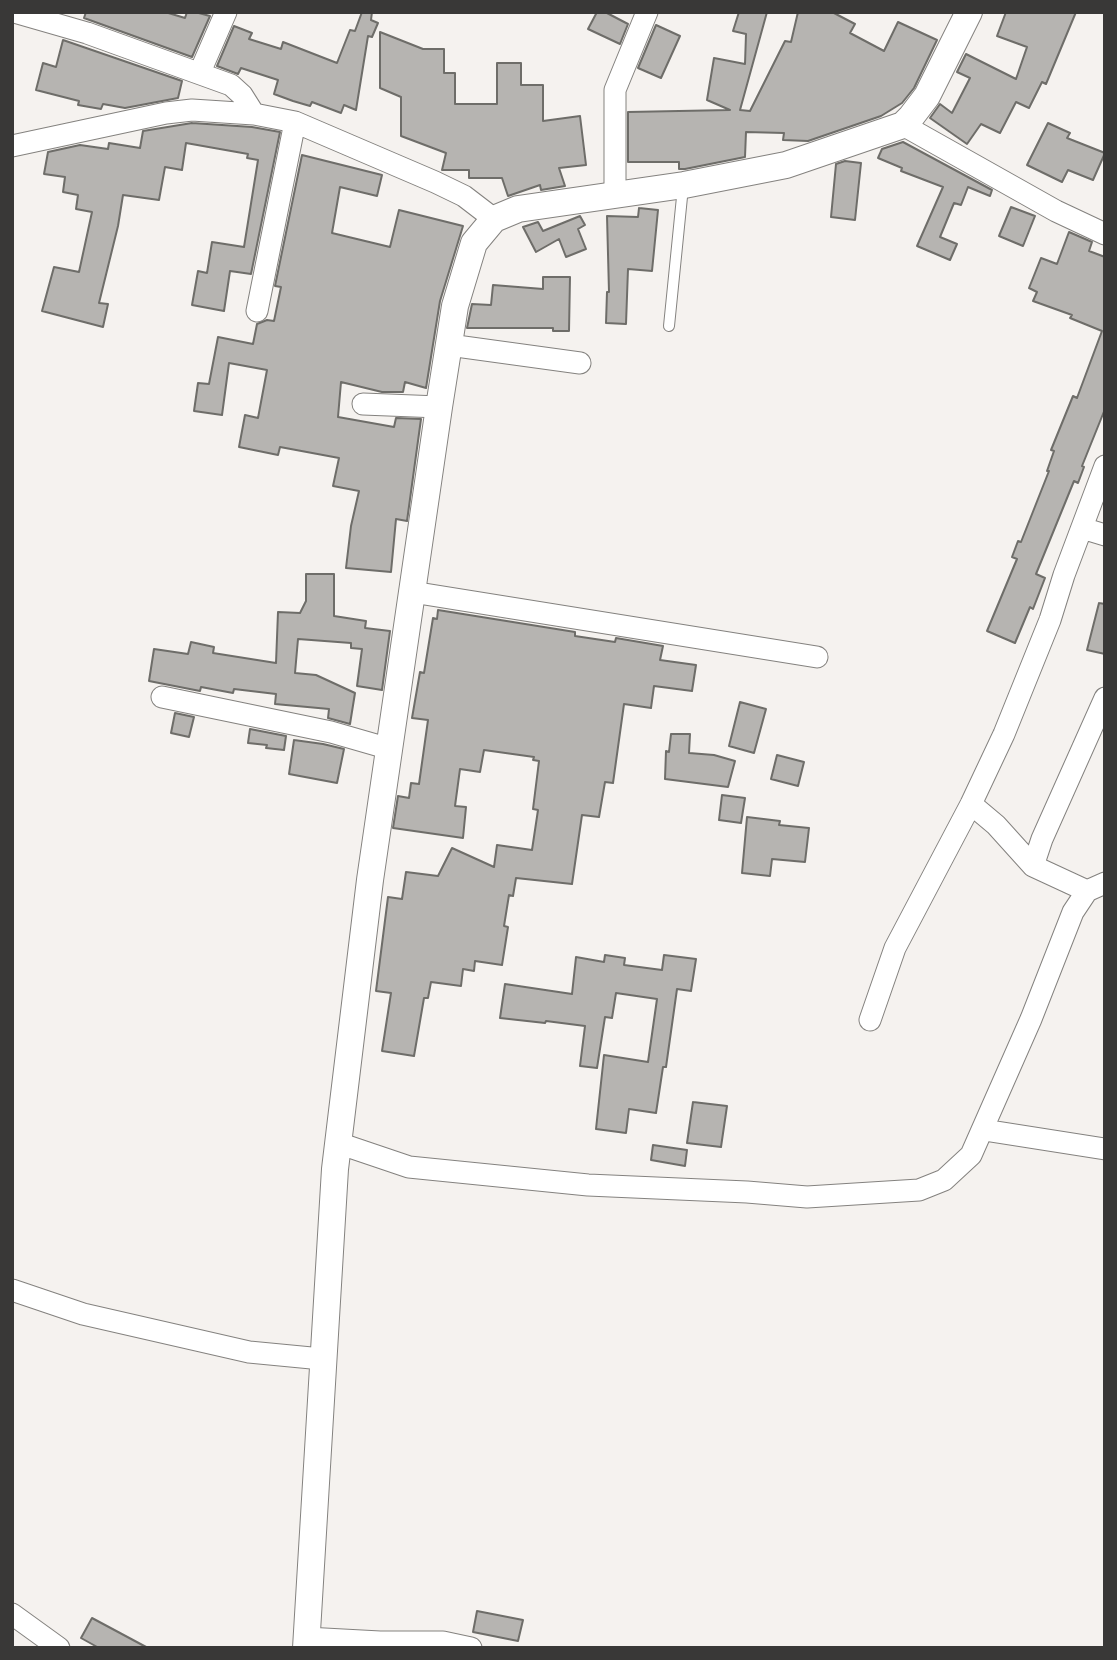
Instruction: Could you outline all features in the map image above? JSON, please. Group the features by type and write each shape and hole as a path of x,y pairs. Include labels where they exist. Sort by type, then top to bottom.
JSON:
{"street":[{"path":"14,12 87,33 200,72 237,89 254,114"},
{"path":"200,72 226,12"},
{"path":"615,194 615,90 647,12"},
{"path":"471,1648 443,1642 306,1643 322,1359 338,1143 370,880 439,407 455,306 467,264 474,243 494,219 518,209 684,185 786,165 903,125 927,96 969,12"},
{"path":"12,146 166,113 192,110 254,114 295,122 455,191 494,219"},
{"path":"257,311 295,122"},
{"path":"903,125 1056,211 1105,234"},
{"path":"449,345 580,363"},
{"path":"363,404 439,407"},
{"path":"870,1020 895,948 971,804 1009,722 1050,620 1105,466"},
{"path":"1082,528 1105,536"},
{"path":"412,592 817,657"},
{"path":"162,697 331,732 390,749"},
{"path":"1034,866 1042,839 1105,698"},
{"path":"338,1143 409,1167 588,1185 832,1197 919,1190 944,1180 971,1155 984,1130 1073,912 1096,887 1034,866 996,825 971,804"},
{"path":"984,1130 1105,1149"},
{"path":"12,1290 83,1314 249,1352 322,1359"},
{"path":"12,1614 59,1648"}],"lane":[{"path":"669,326 684,185"}],"building":[{"path":"86,12 165,12 185,18 187,12 195,12 210,16 192,57 84,18"},
{"path":"362,12 372,12 371,20 378,23 372,37 368,36 356,110 344,105 341,113 312,102 310,106 293,101 274,94 278,80 241,68 238,74 217,66 234,26 252,33 249,39 281,49 283,42 337,63 350,30 355,31"},
{"path":"597,12 605,12 628,24 620,44 588,29"},
{"path":"739,12 767,12 740,110 750,111 785,41 791,42 798,12 832,12 855,24 850,33 884,51 898,22 937,40 914,88 902,103 881,116 808,141 783,140 784,133 746,132 745,157 685,169 679,169 679,162 628,162 628,112 730,110 707,100 714,58 745,64 746,34 733,31"},
{"path":"1006,12 1076,12 1046,84 1042,82 1029,108 1016,102 1000,133 981,124 967,144 930,118 940,104 952,113 970,78 957,72 966,54 1016,79 1027,47 997,36"},
{"path":"656,25 680,36 661,78 638,68"},
{"path":"380,32 423,49 444,49 444,73 455,73 455,104 497,104 497,63 521,63 521,85 543,85 543,121 580,116 586,165 559,168 565,186 541,190 540,185 508,196 502,178 469,178 469,170 442,170 446,153 401,136 401,97 380,88"},
{"path":"63,40 182,81 178,98 125,108 103,104 101,109 78,105 79,101 36,90 43,63 56,67"},
{"path":"192,123 252,127 280,132 251,274 230,271 224,311 192,305 198,271 207,273 212,242 244,247 258,160 247,158 248,154 186,143 182,170 165,167 159,200 123,195 99,303 108,304 103,327 42,311 54,267 79,272 92,212 76,209 78,195 63,192 65,177 44,174 48,152 80,145 108,149 109,143 140,148 143,131"},
{"path":"1048,123 1070,133 1067,138 1105,153 1093,180 1068,170 1062,182 1027,165"},
{"path":"903,142 992,190 990,196 968,187 961,205 954,203 940,237 957,244 950,260 917,246 943,187 901,171 902,168 878,158 882,149"},
{"path":"302,155 382,175 377,196 340,187 332,233 390,247 399,210 463,226 440,301 426,388 405,382 403,392 382,392 341,382 338,417 394,427 396,418 421,419 407,521 396,519 391,572 346,568 359,491 333,486 339,458 280,447 278,455 239,447 245,415 258,418 267,370 229,363 222,415 194,411 198,383 209,384 218,337 253,344 257,324 267,320 274,321 281,287 275,286"},
{"path":"845,161 861,163 855,220 831,217 836,164"},
{"path":"1011,207 1035,216 1023,246 999,236"},
{"path":"639,208 658,210 652,271 628,269 626,324 606,323 609,292 607,216 638,217"},
{"path":"580,216 585,225 578,229 586,249 566,257 559,239 536,252 523,227 538,222 543,231"},
{"path":"1069,232 1092,242 1089,251 1105,257 1105,409 1078,483 1074,481 1036,574 1045,578 1015,643 987,631 1017,559 1012,557 1018,541 1021,542 1049,471 1054,451 1051,450 1073,396 1077,398 1102,331 1070,318 1072,315 1033,301 1037,292 1029,288 1041,258 1057,264"},
{"path":"543,277 570,277 569,331 553,331 553,328 467,328 472,304 491,305 493,285 543,289"},
{"path":"306,574 334,574 334,616 366,621 365,628 390,631 382,690 357,686 362,649 351,648 351,643 298,639 295,673 316,675 355,693 350,724 328,718 329,709 275,704 276,694 234,689 233,693 201,687 200,691 149,681 154,649 188,654 191,642 214,647 213,653 276,663 278,612 300,613 306,601"},
{"path":"1099,603 1105,604 1105,654 1087,650"},
{"path":"438,610 575,632 575,636 615,642 616,638 663,646 660,660 696,665 692,691 654,686 651,708 624,704 613,783 605,782 599,817 582,815 572,884 516,878 513,896 509,895 504,926 508,927 502,965 475,961 474,971 463,969 461,986 431,982 428,998 424,998 414,1056 382,1051 391,993 376,991 388,897 402,899 406,872 438,876 452,848 494,867 497,845 532,850 538,810 533,809 539,761 533,760 534,757 484,750 480,772 460,769 455,806 466,807 463,838 393,828 398,796 409,798 411,783 419,784 428,720 412,718 420,672 424,673 433,618 437,619"},
{"path":"740,702 766,709 754,753 729,746"},
{"path":"175,713 194,717 189,737 171,733"},
{"path":"250,729 286,736 284,750 248,743"},
{"path":"671,734 690,734 689,753 714,755 735,761 728,787 665,779 666,751 669,752"},
{"path":"294,740 344,749 337,783 289,774"},
{"path":"777,755 804,762 798,786 771,779"},
{"path":"722,795 745,798 741,823 719,820"},
{"path":"747,817 780,821 779,825 809,828 805,862 772,859 770,876 742,873"},
{"path":"605,955 625,958 624,965 662,970 664,955 696,959 691,991 677,989 666,1067 663,1067 656,1113 629,1109 626,1133 596,1129 604,1055 648,1062 657,999 616,993 612,1018 605,1017 597,1068 580,1066 585,1026 500,1018 505,984 572,994 576,957 604,962"},
{"path":"693,1102 727,1106 721,1147 687,1143"},
{"path":"653,1145 687,1150 685,1166 651,1160"},
{"path":"477,1611 523,1620 518,1641 473,1632"},
{"path":"92,1618 148,1648 99,1648 81,1638"}]}
